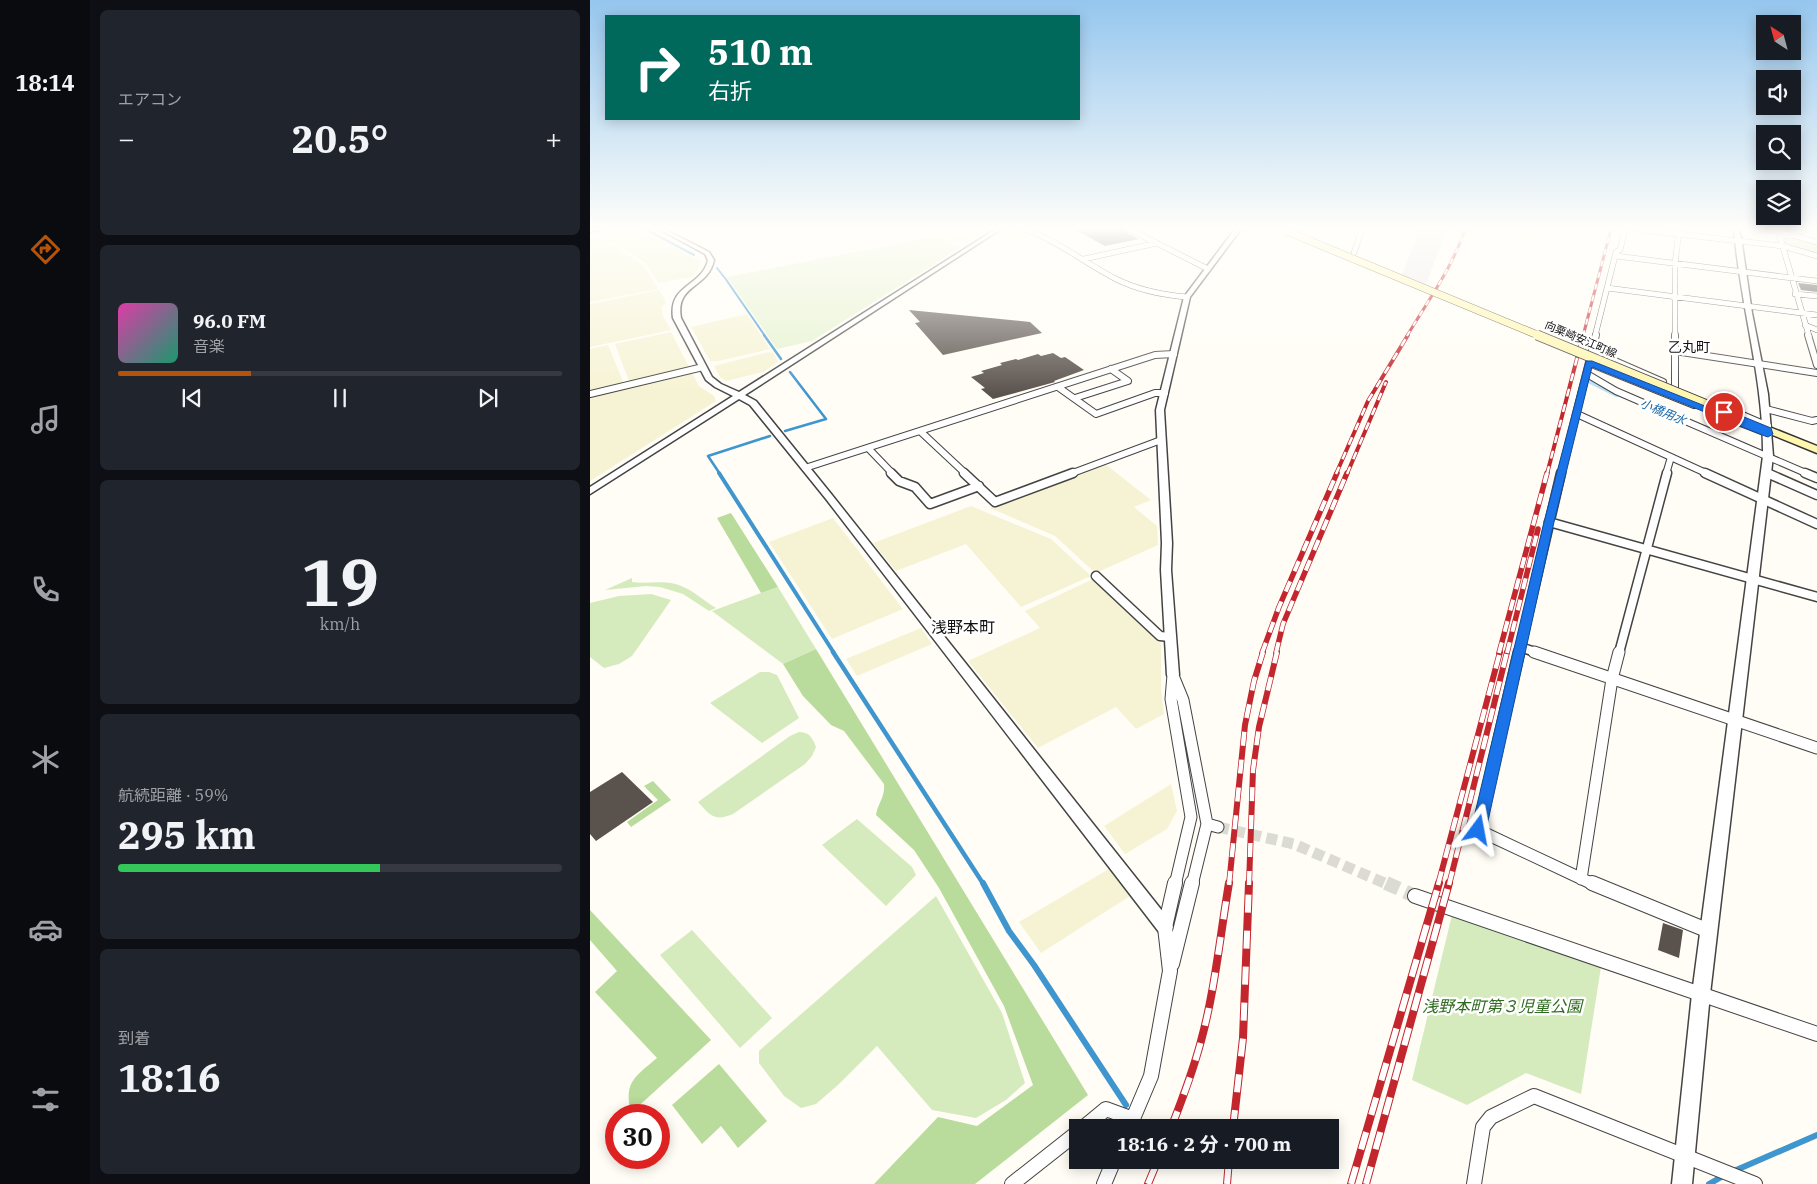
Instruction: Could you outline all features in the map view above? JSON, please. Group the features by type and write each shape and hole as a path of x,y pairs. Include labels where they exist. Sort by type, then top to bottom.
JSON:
{"main road":[{"name":"向粟崎安江町線","path":"1415,284 1817,450"}],"street":[{"path":"693,284 679,297 675,308 677,318 709,378 716,385 740,395 752,403 1031,754 1165,928"},
{"path":"590,491 912,284"},
{"path":"1129,284 1162,294 1187,297"},
{"path":"1170,971 1165,928 1191,817 1171,699 1173,675 1160,410 1187,297 1197,284"},
{"path":"1608,284 1549,522 1478,830 1582,879 1709,931"},
{"path":"1675,284 1675,387"},
{"path":"1682,1184 1701,994 1768,456 1766,409 1744,284"},
{"path":"1793,284 1805,326 1815,350 1817,365"},
{"path":"1607,288 1817,315"},
{"path":"1796,294 1817,296"},
{"path":"1805,326 1817,330"},
{"path":"1675,352 1817,373"},
{"path":"805,468 1156,355 1174,354"},
{"path":"1590,358 1675,387 1768,430"},
{"path":"1590,358 1768,430"},
{"path":"590,394 703,367"},
{"path":"1075,398 1128,380 1111,370"},
{"path":"1587,374 1616,391 1817,478"},
{"path":"1058,387 1096,414 1155,393 1165,393"},
{"path":"1766,409 1812,421 1817,420"},
{"path":"1577,414 1817,524"},
{"path":"920,431 995,502 1161,440"},
{"path":"868,448 900,481 914,487 930,504 979,486"},
{"path":"1582,879 1612,678 1671,457"},
{"path":"1765,472 1817,495"},
{"path":"1549,522 1817,597"},
{"path":"1096,576 1160,636 1170,637"},
{"path":"1520,647 1817,748"},
{"path":"1133,1119 1151,1076 1170,971 1212,825 1183,700 1173,675"},
{"path":"1415,896 1817,1034"},
{"path":"1474,1184 1483,1127 1491,1117 1534,1096 1755,1184"},
{"path":"1094,1119 1106,1109 1124,1119"},
{"path":"1012,1184 1069,1139"},
{"path":"1104,1184 1110,1169"}],"shaded area":[{"path":"590,284 655,284 658,289 590,302"},
{"path":"659,290 666,302 662,308 663,316 671,330 590,347 590,304"},
{"path":"747,314 770,349 718,361 710,361 691,327"},
{"path":"671,332 690,369 630,384 615,344"},
{"path":"608,345 624,384 590,392 590,349"},
{"path":"769,352 774,354 778,362 763,372 726,381 720,377 714,366"},
{"path":"691,371 699,386 714,396 716,401 590,481 590,394"},
{"path":"1105,464 1151,500 1134,507 1157,526 1158,545 1098,572 1093,571 1055,536 990,508"},
{"path":"971,506 1051,539 1091,576 1021,607 966,544 896,571 873,543"},
{"path":"833,518 903,609 832,639 769,542"},
{"path":"1093,579 1161,644 1161,690 1164,714 1136,729 1116,707 1038,748 968,661 1040,628 1025,611"},
{"path":"921,628 932,644 857,676 846,659"},
{"path":"1171,784 1177,811 1167,829 1125,854 1104,826"},
{"path":"1109,869 1130,896 1041,953 1019,922"}],"green space":[{"path":"732,284 902,284 812,341 777,349"},
{"path":"731,513 778,587 761,593 717,518"},
{"path":"632,578 632,582 666,582 677,585 689,590 716,608 709,611 683,594 660,587 646,586 605,590"},
{"path":"778,587 816,649 783,664 712,611"},
{"path":"651,594 671,600 632,656 619,664 604,668 590,657 590,603 619,596"},
{"path":"816,649 1088,1095 975,1184 874,1184 938,1117 977,1126 1033,1085 1004,1006 939,888 914,850 876,815 884,784 844,731 831,725 803,696 783,664"},
{"path":"760,672 769,672 777,675 799,718 762,743 710,703"},
{"path":"799,732 808,734 813,740 816,747 812,756 805,764 733,814 721,817 713,816 698,802 790,736"},
{"path":"653,781 671,800 631,827 627,822 658,800 644,786"},
{"path":"857,819 912,867 916,875 886,906 822,845"},
{"path":"936,896 1002,1013 1025,1083 1006,1100 976,1118 932,1110 877,1046 816,1104 801,1108 784,1096 759,1063 759,1051"},
{"path":"590,910 711,1040 641,1104 629,1104 630,1087 637,1075 657,1058 595,992 617,971 590,940"},
{"name":"浅野本町第３児童公園","path":"1452,915 1601,967 1581,1094 1526,1073 1467,1105 1412,1080"},
{"path":"692,930 772,1018 740,1048 660,955"},
{"path":"719,1064 767,1121 738,1148 721,1126 702,1144 672,1105"}],"building":[{"path":"1799,284 1817,285 1817,292 1801,290"},
{"path":"909,310 1030,322 1042,333 943,355 915,323 920,322"},
{"path":"1053,353 1061,358 1065,357 1084,370 1055,382 993,399 981,389 985,388 971,377 984,373 981,371 1002,365 1000,363 1038,354 1041,356"},
{"path":"622,772 653,802 596,841 590,834 590,792"},
{"path":"1663,923 1683,930 1679,958 1658,950"}],"waterway":[{"path":"729,284 765,336"},
{"path":"764,335 781,359"},
{"path":"785,431 826,419 790,372"},
{"name":"小橋用水","path":"1591,381 1619,395"},
{"path":"720,474 708,456 770,436"},
{"path":"719,473 834,653"},
{"path":"833,652 984,885"},
{"path":"983,883 1009,931 1034,965 1126,1105"},
{"path":"1734,1171 1817,1135"},
{"path":"1709,1184 1723,1176"}],"tunnel":[{"path":"1218,827 1294,844 1389,885"},
{"path":"1386,883 1415,896"}],"railway":[{"path":"1407,336 1439,284"},
{"path":"1583,336 1597,284"},
{"path":"1336,474 1368,401 1408,335"},
{"path":"1547,474 1583,335"},
{"path":"1347,474 1386,382"},
{"path":"1262,653 1279,607 1337,473"},
{"path":"1276,653 1283,624 1347,473"},
{"path":"1499,653 1547,473"},
{"path":"1507,653 1538,529"},
{"path":"1229,885 1245,725 1254,681 1263,652"},
{"path":"1249,885 1253,770 1259,727 1277,652"},
{"path":"1438,885 1500,652"},
{"path":"1449,885 1507,652"},
{"path":"1174,1119 1191,1074 1206,1022 1214,983 1229,883"},
{"path":"1234,1119 1243,1038 1249,883"},
{"path":"1351,1184 1439,883"},
{"path":"1366,1184 1449,883"},
{"path":"1148,1184 1154,1169"},
{"path":"1227,1184 1228,1169"}],"district":[{"name":"乙丸町","path":"1689,347"},
{"name":"浅野本町","path":"963,627"}],"route":[{"path":"1478,830 1549,522 1589,363 1768,434 1768,430 1724,412"}]}
